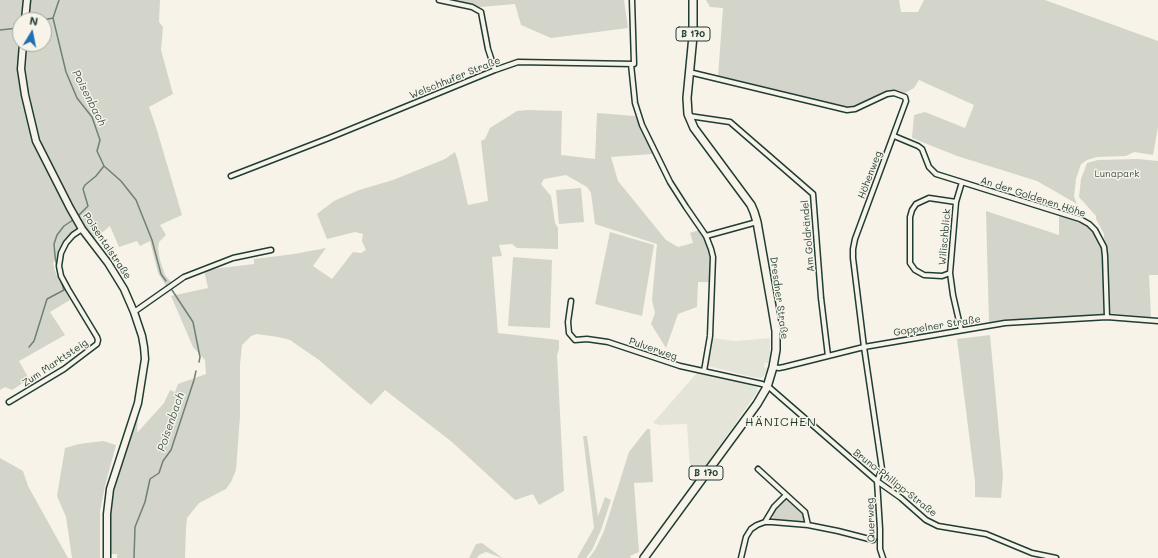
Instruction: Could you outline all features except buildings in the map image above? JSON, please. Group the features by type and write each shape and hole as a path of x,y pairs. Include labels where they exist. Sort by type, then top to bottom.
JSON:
{"main road":[{"path":"26,12 27,0"},
{"name":"B 170","path":"689,116 687,98 693,36 693,0"},
{"name":"Poisentalstraße","path":"22,52 21,69 26,101 36,141 60,192 82,229 117,276 134,312 142,336 145,359 138,404 110,489 106,514 107,558"},
{"name":"Dresdner Straße","path":"644,558 757,404 767,387 773,367 776,341 776,331 757,222 751,205 694,128 689,116"}],"street":[{"path":"439,0 472,7 480,12 488,49 495,70"},
{"path":"632,0 634,64 631,64 635,103 642,125 670,182 706,236 713,257 709,341 704,371"},
{"name":"Welschhufer Straße","path":"231,176 518,62 631,64"},
{"name":"Höhenweg","path":"690,72 847,110 855,109 887,94 894,93 905,97 906,101 894,136 854,239 853,249 864,347 882,469 877,481"},
{"name":"Am Goldrändel","path":"689,116 730,122 813,194 821,298 828,356"},
{"name":"An der Goldenen Höhe","path":"894,136 922,149 929,167 936,174 1080,219 1089,224 1096,230 1104,247 1106,256 1107,317"},
{"name":"Wilischblick","path":"962,182 956,202 950,273 953,295 962,330"},
{"name":"Wilischblick","path":"950,273 942,276 924,275 915,270 910,263 910,217 916,204 929,198 956,202"},
{"path":"706,236 757,222"},
{"name":"Zum Marktsteig","path":"9,402 64,369 97,344 98,337 68,289 61,276 59,266 61,254 66,243 73,235 82,229"},
{"path":"134,312 184,277 233,258 271,250"},
{"name":"Pulverweg","path":"571,301 568,322 569,333 575,340 587,339 608,342 639,351 665,362 752,381 767,387"},
{"name":"Goppelner Straße","path":"773,367 784,367 864,347 1005,323 1107,317 1158,321"},
{"name":"Bruno-Philipp-Straße","path":"767,387 877,481 902,498 926,520 938,526 986,534 1032,553 1056,558"},
{"path":"758,469 805,512 808,525"},
{"name":"Querweg","path":"877,481 880,549 883,558"},
{"path":"765,522 774,507 786,495"},
{"path":"742,558 746,537 751,529 765,522 808,525 873,540"}],"shaded area":[{"path":"712,338 735,341 770,338 770,357 769,363 765,363 764,367 767,368 764,376 761,378 752,377 708,366"},
{"path":"699,372 756,387 758,391 693,484 687,424 659,425 653,423"}],"green space":[{"path":"0,0 25,0 24,12 12,12 12,52 19,52 19,59 37,148 66,207 79,228 64,241 56,260 53,263 56,274 70,300 50,312 65,335 19,361 29,379 12,390 5,387 0,390"},
{"path":"29,0 160,0 159,22 163,27 161,50 173,94 149,107 182,215 160,225 166,235 159,242 158,249 160,260 165,275 171,282 166,286 158,273 150,241 140,246 137,241 119,247 110,226 94,239 77,215 44,152 29,106 24,71 25,52 52,52 52,12 28,12"},
{"path":"453,0 624,0 628,28 551,38 521,25 515,4 480,7"},
{"path":"706,0 899,0 901,12 918,12 924,0 1045,0 1158,41 1158,127 1153,155 1134,152 1126,156 1097,157 1087,160 1081,164 1076,179 1074,197 1077,204 1037,181 957,156 912,138 914,115 925,112 965,128 974,105 919,80 914,88 903,94 894,92 848,109 718,77 723,8 710,7"},
{"path":"517,111 562,111 561,155 595,159 597,113 635,116 653,154 611,157 618,181 666,240 678,247 693,243 690,233 699,230 708,245 710,256 709,282 698,282 697,307 678,314 666,348 651,324 655,313 652,300 657,244 595,224 591,193 587,187 566,175 544,179 541,184 551,196 555,223 558,228 558,249 517,248 512,244 499,245 502,256 492,257 498,333 559,340 557,355 564,491 539,505 533,494 515,500 452,442 385,390 371,405 319,360 290,340 257,334 251,336 242,345 240,365 240,416 236,470 226,489 199,503 187,518 185,558 117,558 117,554 109,554 109,524 113,489 137,415 137,433 164,403 170,390 175,392 178,384 206,374 205,360 193,347 171,296 208,288 204,270 254,264 254,259 326,248 313,266 332,279 353,252 361,253 366,250 362,241 363,234 355,232 327,239 317,214 334,201 359,190 393,180 445,159 455,152 468,205 488,201 481,141 485,139 490,128"},
{"name":"Lunapark","path":"1138,159 1158,161 1158,275 1149,275 1151,317 1107,313 1104,234 1096,219 1096,216 1079,197 1081,179 1087,163 1098,160"},
{"path":"581,188 584,222 559,224 556,190"},
{"path":"986,211 1059,235 1059,216 1079,221 1089,226 1095,232 1102,248 1105,314 989,322"},
{"path":"610,232 654,245 642,316 595,304"},
{"path":"513,257 552,260 550,328 508,326"},
{"path":"990,335 1003,475 1001,498 975,497 975,482 957,339"},
{"path":"647,429 650,429 653,482 634,483 639,552 630,556 631,558 589,558 595,550 604,531 629,452"},
{"path":"583,436 587,436 598,516 605,497 611,500 601,530 592,550 586,558 577,558 594,528"},
{"path":"103,441 116,445 100,511 100,558 72,558 66,517 57,496 65,448 79,444"},
{"path":"0,458 23,471 28,486 68,558 0,558"},
{"path":"787,499 802,511 805,516 803,522 774,519 772,515 773,511 783,500"},
{"path":"482,543 502,558 486,552 479,555 477,558 469,558 476,544"}],"waterway":[{"name":"Poisenbach","path":"59,0 53,18 66,72 77,98 92,117 100,140 97,151 104,166 121,181 136,200 152,240 161,274 166,281"},
{"path":"0,30 12,29"},
{"path":"79,215 88,206 83,189 85,185 96,176 104,166"},
{"path":"58,272 54,244 57,235 64,226 73,220"},
{"path":"29,347 34,341 47,299 64,290 60,278"},
{"name":"Poisenbach","path":"172,290 193,322 200,357 199,362"},
{"name":"Poisenbach","path":"134,558 135,527 145,502 150,479 159,473 163,461 171,450 196,371"}],"district":[{"name":"HÄNICHEN","path":"781,422"}]}
